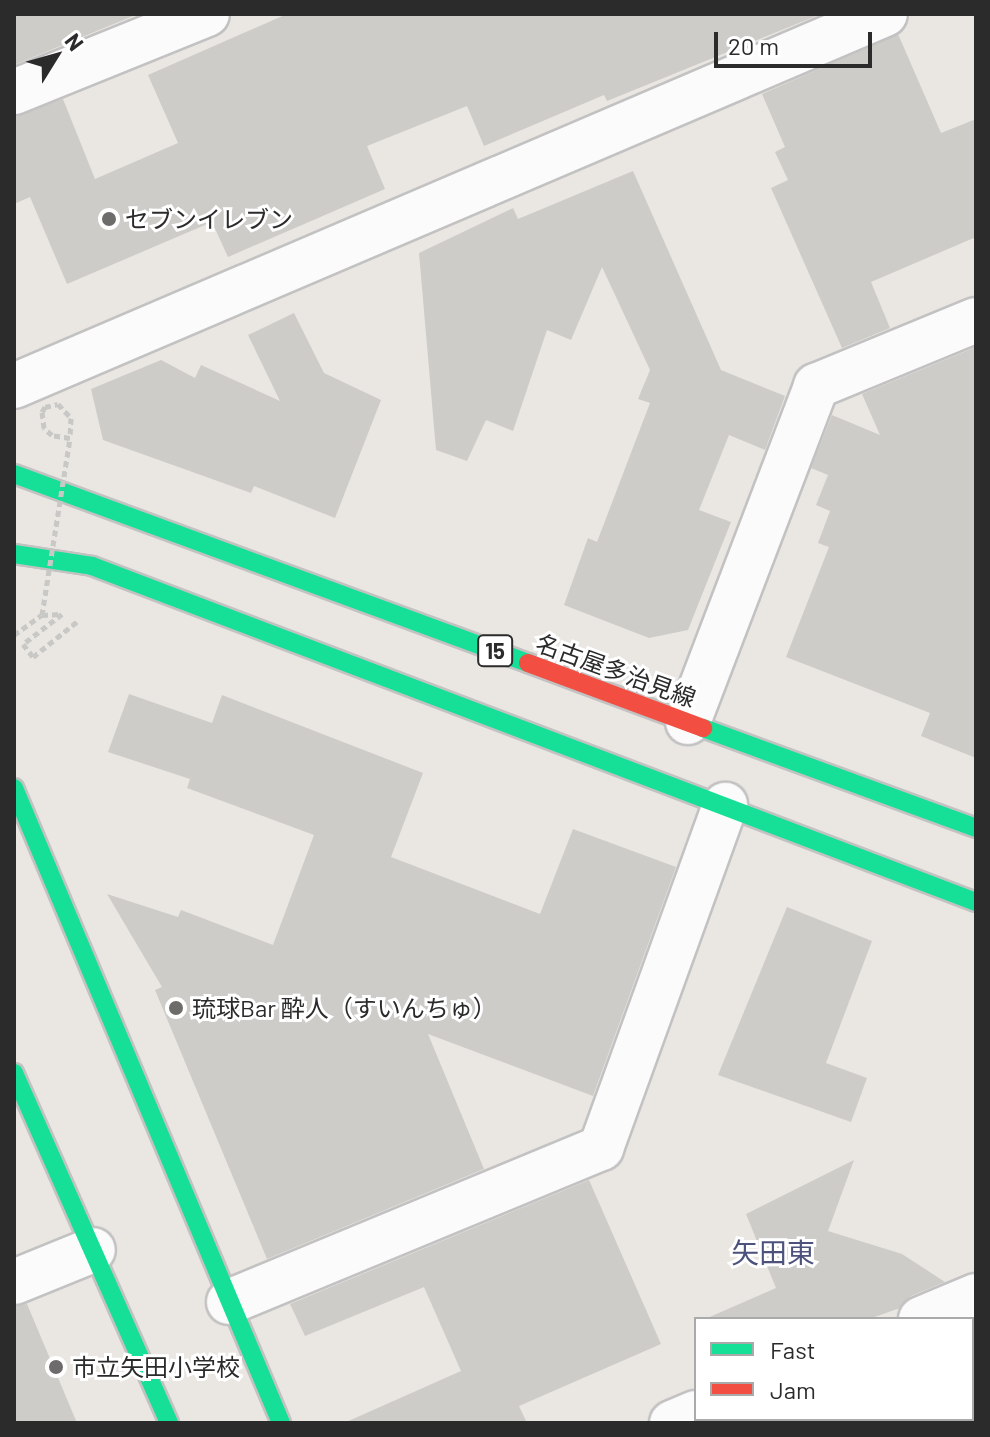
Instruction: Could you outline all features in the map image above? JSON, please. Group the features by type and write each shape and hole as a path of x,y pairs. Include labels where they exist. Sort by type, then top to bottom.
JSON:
{"main road":[{"name":"名古屋多治見線","path":"14,474 976,828"},
{"path":"14,554 92,566 976,902"},
{"path":"14,788 281,1423"},
{"path":"14,1073 169,1423"}],"street":[{"path":"14,92 207,14"},
{"path":"14,386 860,18"},
{"path":"688,722 816,386 976,320"},
{"path":"229,1302 601,1148 725,805"},
{"path":"14,1282 93,1250"},
{"path":"926,1317 976,1296"},
{"path":"672,1423 694,1414"}],"path":[{"path":"42,615 70,438"},
{"path":"14,635 42,615 62,614 23,644 33,657 79,620"}],"building":[{"path":"14,14 138,14 14,65"},
{"path":"287,14 821,14 607,101 604,95 484,146 467,106 367,146 385,189 228,257 212,222 67,284 30,197 14,204 14,116 63,99 95,179 178,143 148,75"},
{"path":"898,34 941,133 976,119 976,237 871,282 890,328 842,348 771,188 788,180 775,152 785,147 762,94"},
{"path":"633,171 721,370 785,396 765,450 729,435 699,510 731,522 688,630 649,638 564,605 588,538 597,542 650,403 638,399 650,370 602,267 571,340 547,330 513,431 486,420 467,461 436,450 419,253 513,208 518,219"},
{"path":"294,313 324,373 381,400 335,518 254,486 251,493 103,440 91,389 161,360 195,378 201,365 280,401 248,335"},
{"path":"976,347 976,758 921,736 930,713 786,657 829,547 818,543 830,511 816,505 828,475 811,468 832,415 880,435 862,394"},
{"path":"129,694 212,723 222,695 423,773 391,857 540,914 573,829 676,867 593,1096 428,1034 484,1169 267,1259 155,990 162,987 107,894 178,917 181,910 273,945 314,835 187,788 190,779 108,752"},
{"path":"787,907 872,941 826,1063 867,1078 851,1122 718,1075"},
{"path":"854,1160 828,1231 902,1254 945,1282 911,1296 900,1308 875,1317 710,1317 776,1288 746,1214"},
{"path":"589,1180 661,1344 519,1406 527,1423 344,1423 461,1371 424,1287 305,1336 290,1304"},
{"path":"27,1304 77,1423 14,1423 14,1306"}],"traffic: fast":[{"path":"14,474 528,663"},
{"path":"14,554 92,566 976,902"},
{"path":"703,728 976,828"},
{"path":"14,788 281,1423"},
{"path":"14,1073 169,1423"}],"traffic: jam":[{"path":"528,663 703,728"}],"place":[{"name":"セブンイレブン","path":"109,219"},
{"name":"琉球Bar 酔人（すいんちゅ）","path":"176,1008"},
{"name":"市立矢田小学校","path":"56,1367"}],"district":[{"name":"矢田東","path":"773,1252"}]}
